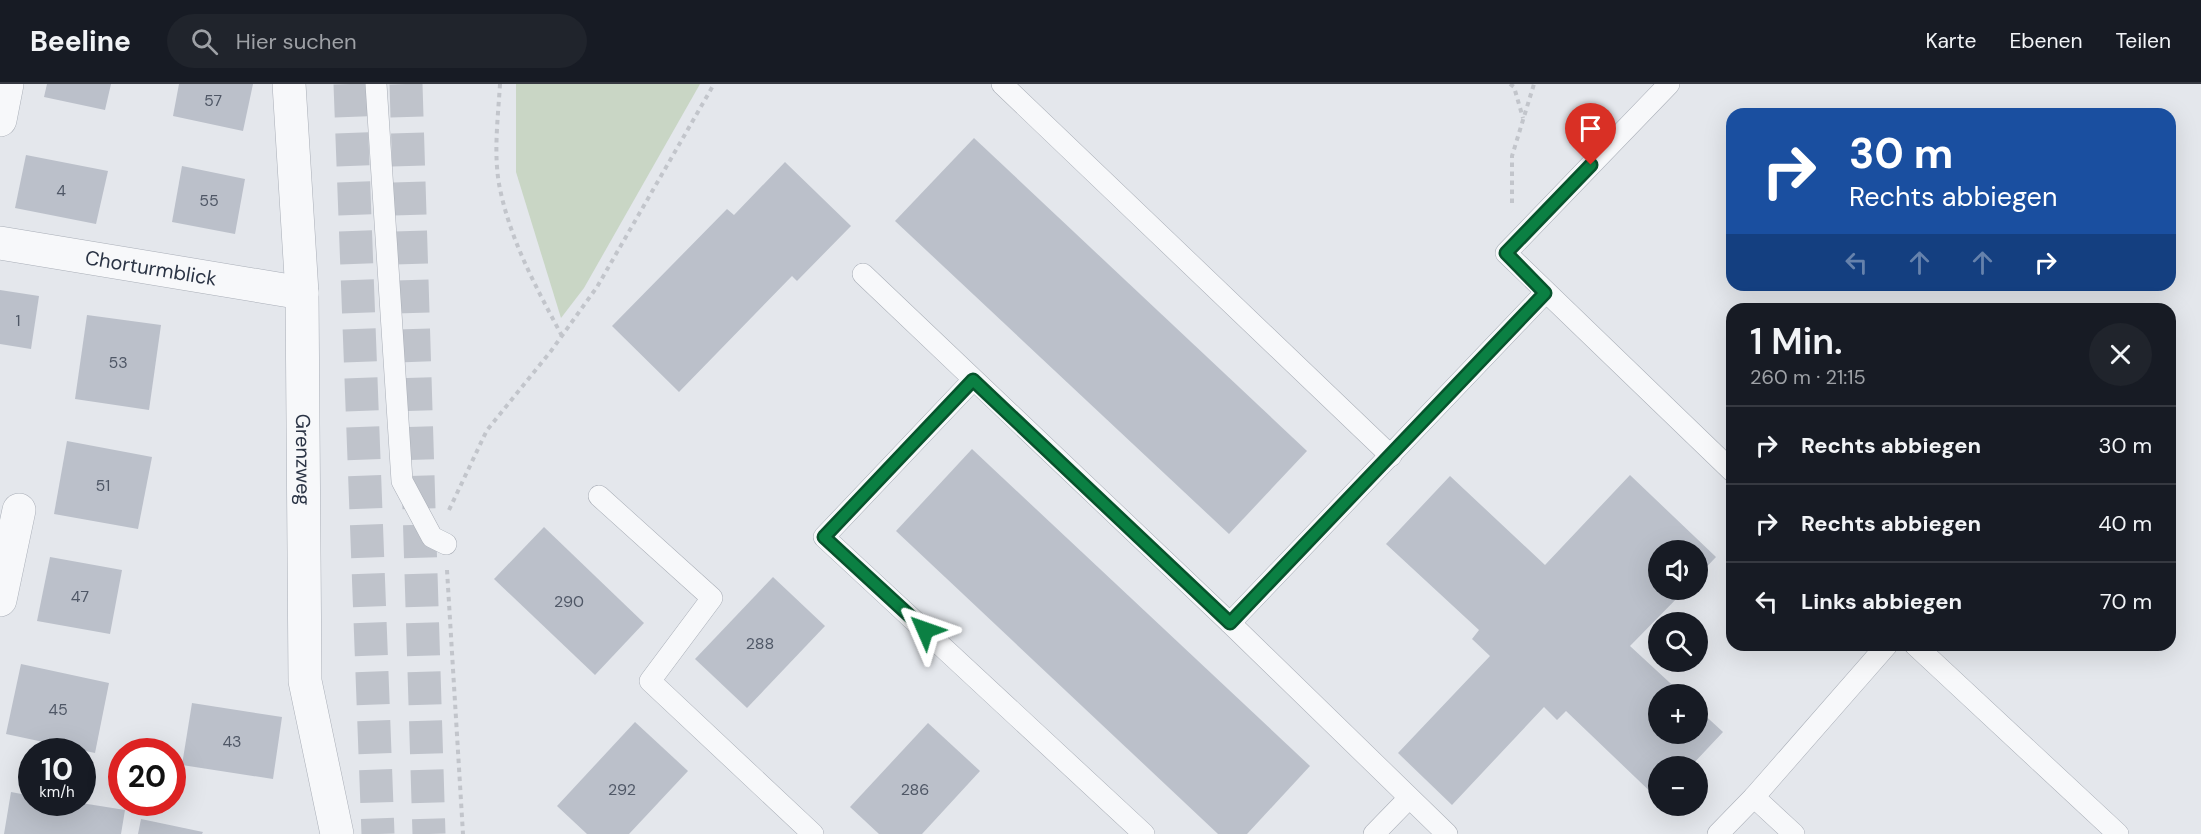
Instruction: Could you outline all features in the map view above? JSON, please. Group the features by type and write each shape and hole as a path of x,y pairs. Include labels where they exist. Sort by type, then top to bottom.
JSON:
{"street":[{"path":"0,120 7,84"},
{"name":"Grenzweg","path":"289,84 302,293 305,681 337,834"},
{"name":"Chorturmblick","path":"0,243 302,293"},
{"path":"0,600 19,510"}],"lane":[{"path":"376,84 402,481 432,537 446,544"},
{"path":"1002,84 1391,456"},
{"path":"1669,84 1506,253 1726,465"},
{"path":"862,274 1230,623 1448,834"},
{"path":"1230,623 1545,293"},
{"path":"973,380 824,537 1144,834"},
{"path":"598,496 712,598 650,681 813,834"},
{"path":"1718,834 1754,797 1882,651"},
{"path":"1921,651 2118,834"},
{"path":"1754,797 1794,834"},
{"path":"1374,834 1409,798"}],"path":[{"path":"500,84 497,130 500,188 523,264 562,336"},
{"path":"463,834 444,524 451,504 487,430 562,336 597,287 714,84"},
{"path":"1510,84 1514,87 1524,118"},
{"path":"1512,246 1512,156 1534,84"}],"green space":[{"path":"516,84 700,84 584,288 561,318 516,172"}],"building":[{"path":"47,84 111,84 105,110 44,97"},
{"path":"179,84 253,84 243,131 173,116"},
{"path":"974,138 1307,451 1229,534 895,221"},
{"path":"26,155 108,171 96,224 15,208"},
{"path":"785,162 851,226 797,281 792,276 679,392 612,326 727,209 734,215"},
{"path":"182,166 245,179 235,234 172,222"},
{"path":"0,290 39,296 31,349 0,344"},
{"path":"87,315 161,325 149,410 75,399"},
{"path":"67,441 152,457 138,529 54,514"},
{"path":"972,449 1310,766 1247,834 1218,834 896,531"},
{"path":"1630,475 1698,540 1648,540 1648,600 1675,600 1663,612 1648,612 1648,628 1630,646 1648,663 1648,672 1658,672 1671,684 1648,684 1648,744 1708,744 1708,718 1723,732 1700,756 1648,756 1648,789 1566,711 1557,720 1544,707 1452,805 1398,753 1490,656 1472,639 1479,630 1386,544 1450,476 1545,565"},
{"path":"544,527 644,623 595,675 494,579"},
{"path":"1708,549 1716,557 1708,565"},
{"path":"50,557 122,570 110,634 37,621"},
{"path":"773,577 825,626 747,708 695,659"},
{"path":"21,664 109,683 96,748 96,738 25,738 6,734"},
{"path":"192,703 282,717 273,779 186,766 186,740"},
{"path":"635,722 688,771 629,834 587,834 557,806"},
{"path":"928,723 980,771 922,834 879,834 850,807"},
{"path":"11,792 18,793 18,816 96,816 96,805 108,807 108,816 124,816 121,834 4,834"},
{"path":"141,819 203,832 202,834 138,834"}],"tunnel":[{"path":"350,84 378,834"},
{"path":"406,84 429,834"}],"route":[{"path":"925,630 824,537 973,380 1230,623 1545,293 1506,253 1591,165"}]}
